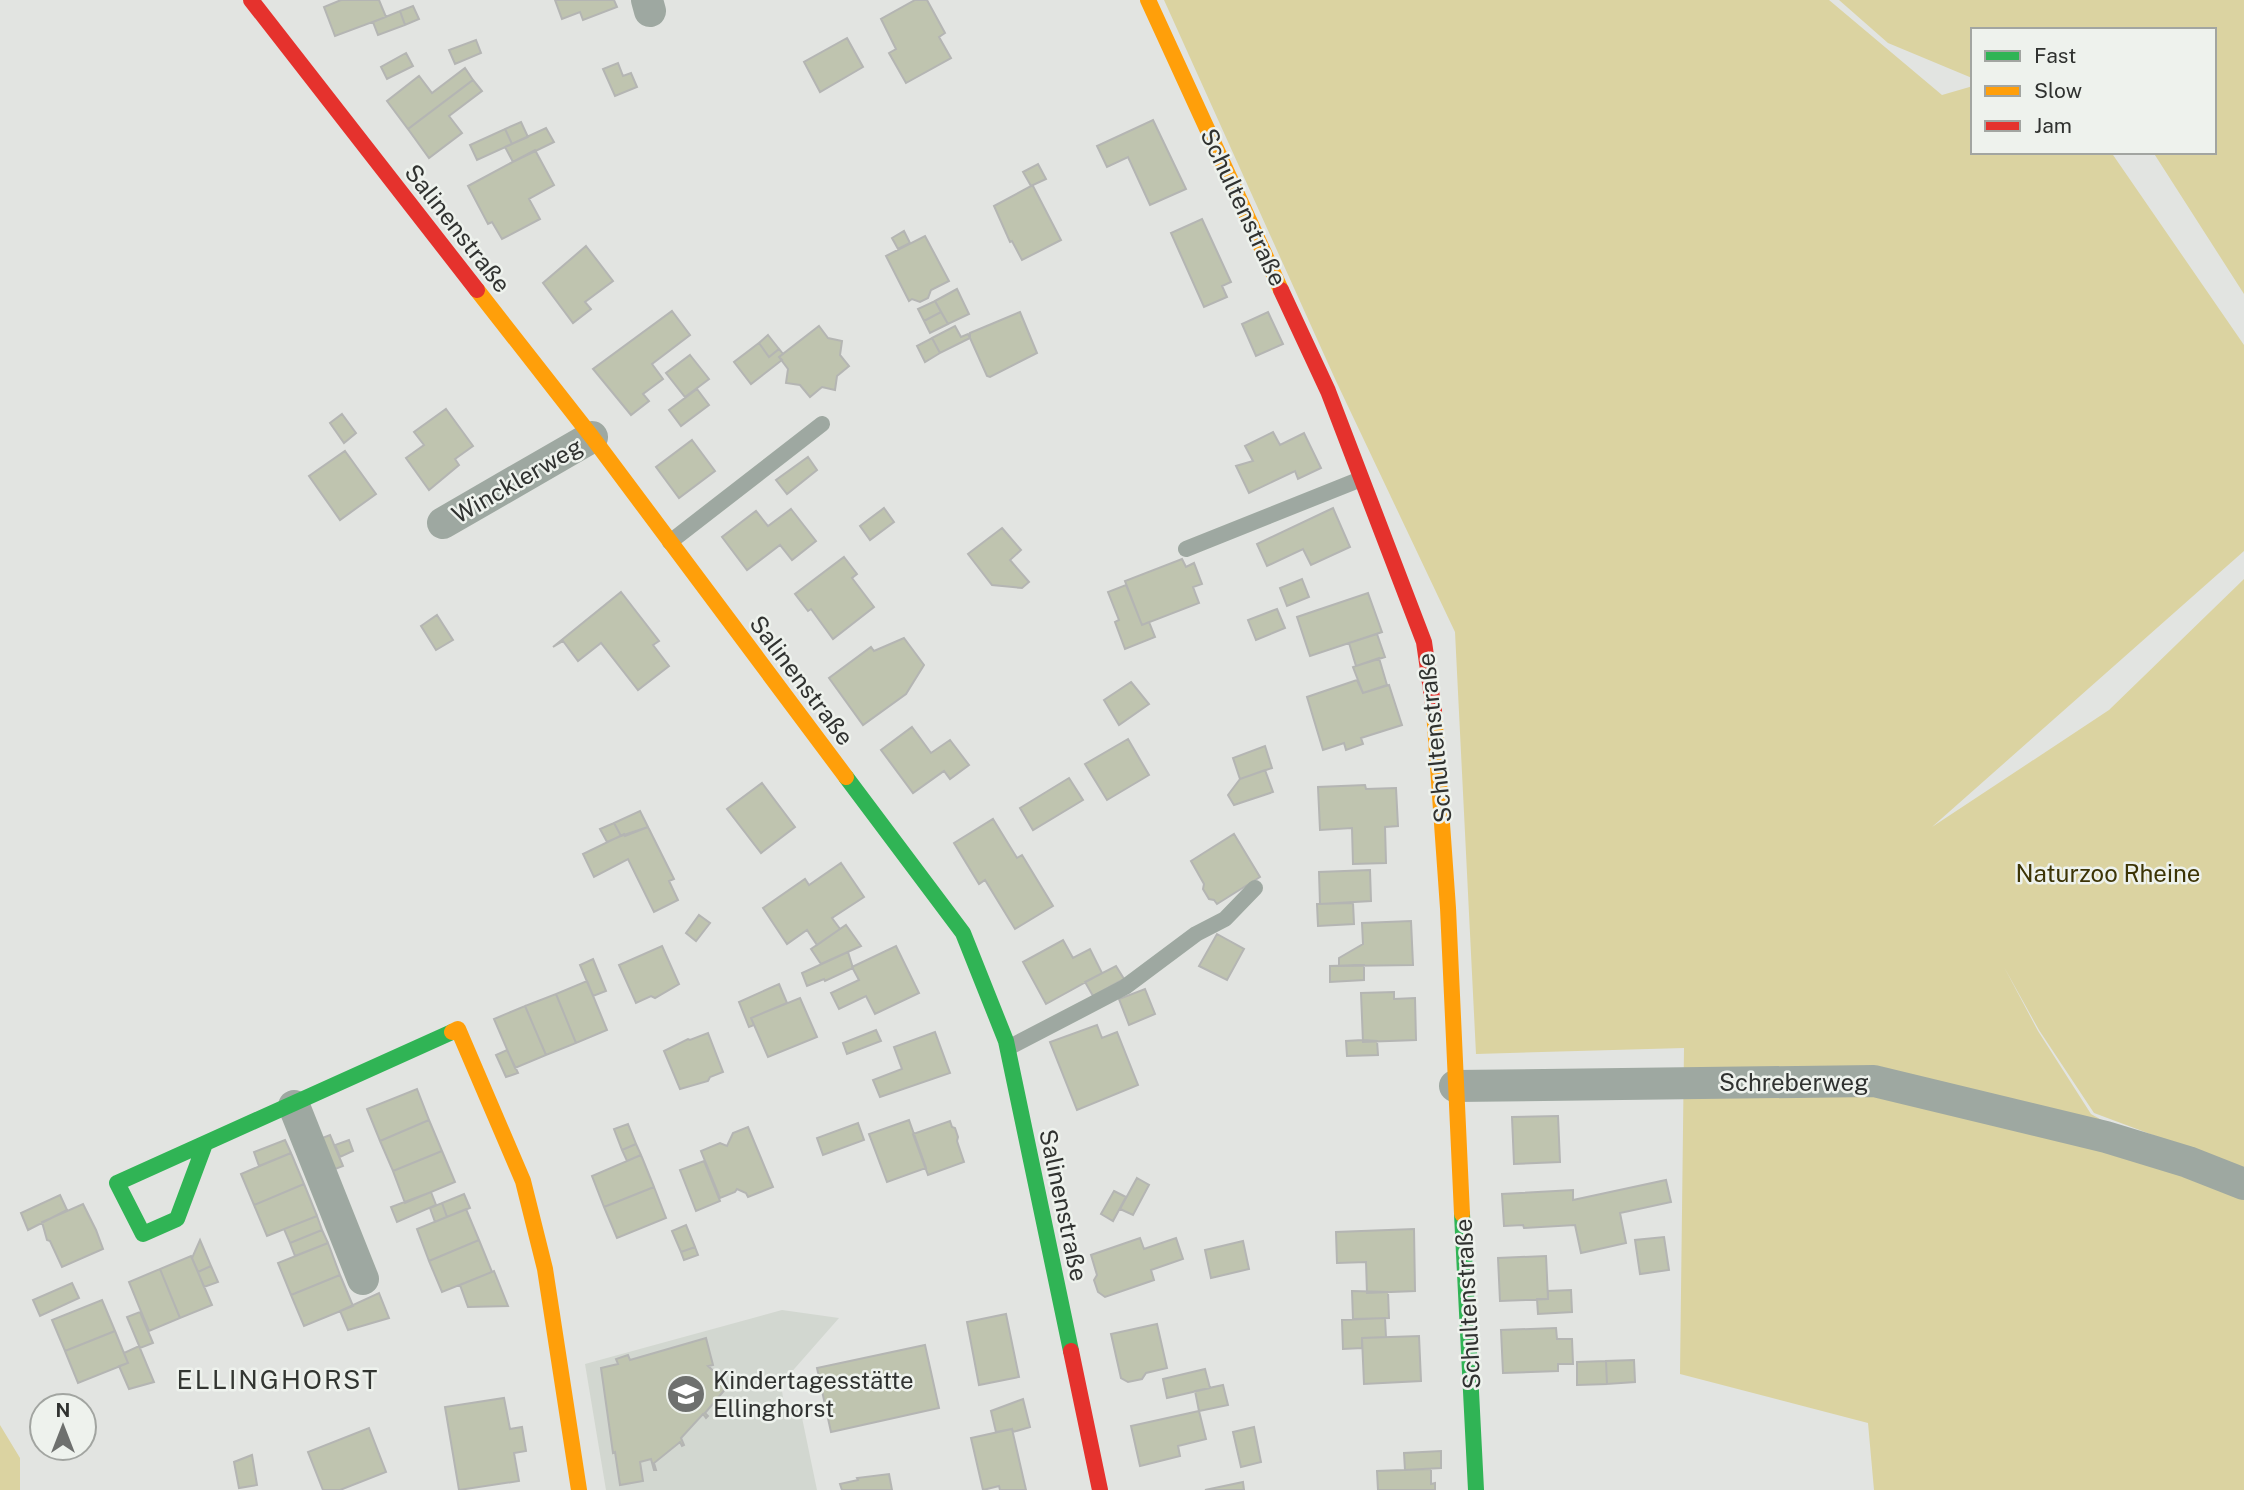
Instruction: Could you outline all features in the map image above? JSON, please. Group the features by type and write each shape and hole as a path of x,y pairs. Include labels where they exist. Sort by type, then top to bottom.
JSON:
{"street":[{"name":"Salinenstraße","path":"251,0 592,437 963,933 1008,1048 1100,1490"},
{"name":"Schultenstraße","path":"1148,0 1328,391 1424,642 1437,728 1476,1490"},
{"name":"Wincklerweg","path":"443,523 592,437"},
{"path":"205,1144 177,1219 143,1234 117,1183 205,1144 294,1106 458,1029 523,1181 545,1269 579,1490"},
{"name":"Schreberweg","path":"1455,1086 1874,1081 2106,1137 2188,1162 2244,1184"},
{"path":"294,1106 363,1279"}],"lane":[{"path":"670,542 822,424"},
{"path":"1186,549 1361,479"},
{"path":"1008,1048 1125,987 1196,934 1225,919 1255,888"}],"shaded area":[{"name":"Kindertagesstätte Ellinghorst","path":"782,1310 839,1318 781,1384 784,1404 800,1408 817,1490 606,1490 585,1364"}],"green space":[{"name":"Naturzoo Rheine","path":"1164,0 1829,0 1942,95 1971,87 1971,154 2112,154 2244,345 2244,551 1932,827 2109,710 2244,579 2244,1169 2094,1113 2039,1030 2004,967 2038,1031 2091,1114 2244,1200 2244,1490 1874,1490 1868,1423 1680,1374 1684,1048 1476,1054 1455,632 1336,381"},
{"path":"1839,0 2244,0 2244,294 2154,154 2216,154 2216,28 1971,28 1971,78 1888,43"},
{"path":"0,1425 20,1458 20,1490 0,1490"}],"building":[{"path":"341,0 379,0 386,17 335,36 324,7"},
{"path":"555,0 614,0 617,7 583,20 580,12 562,19"},
{"path":"915,0 927,0 945,33 939,37 951,58 906,83 889,53 896,49 881,19"},
{"path":"413,6 419,19 405,25 400,11"},
{"path":"400,11 405,25 378,35 373,22"},
{"path":"847,38 863,67 820,92 804,62"},
{"path":"476,40 481,53 455,64 449,50"},
{"path":"406,53 413,66 387,79 381,67"},
{"path":"618,63 623,76 631,73 637,87 615,96 603,69"},
{"path":"465,68 473,80 408,129 387,101 419,76 432,93"},
{"path":"473,80 482,91 449,116 462,133 429,158 408,129"},
{"path":"1153,120 1186,189 1150,205 1128,157 1107,167 1097,146"},
{"path":"521,122 528,137 512,144 505,129"},
{"path":"546,128 554,142 513,162 505,147"},
{"path":"505,129 512,144 477,160 470,145"},
{"path":"535,150 554,185 529,199 540,219 502,239 492,222 488,224 468,186"},
{"path":"1038,164 1046,179 1031,186 1023,172"},
{"path":"1031,186 1061,240 1022,260 1012,241 1010,242 994,206"},
{"path":"1202,219 1231,282 1222,286 1227,297 1204,307 1171,233"},
{"path":"904,231 910,243 898,249 892,238"},
{"path":"925,236 949,281 931,290 928,298 920,302 912,299 909,301 886,256"},
{"path":"586,246 613,281 585,302 591,309 573,323 543,283"},
{"path":"957,289 969,314 948,324 935,301"},
{"path":"935,301 941,312 924,321 918,309"},
{"path":"672,311 690,335 652,364 663,379 643,394 649,401 631,415 593,369"},
{"path":"941,312 948,324 930,333 924,321"},
{"path":"1020,312 1037,353 990,377 987,376 970,333"},
{"path":"1268,312 1283,344 1256,356 1242,324"},
{"path":"819,326 828,338 842,341 840,355 849,366 837,376 835,390 822,387 810,397 800,385 786,383 788,369 779,357"},
{"path":"955,326 961,337 968,334 970,338 940,353 932,338"},
{"path":"768,335 779,349 769,357 759,343"},
{"path":"932,338 940,353 925,362 917,346"},
{"path":"759,343 769,357 779,349 783,354 779,357 782,360 751,384 734,362"},
{"path":"690,355 709,379 685,397 666,373"},
{"path":"697,389 709,405 681,426 669,410"},
{"path":"446,409 473,446 455,459 459,465 429,490 406,458 424,445 414,432"},
{"path":"342,414 356,433 344,443 330,423"},
{"path":"1273,432 1280,445 1304,433 1321,468 1298,479 1295,471 1249,493 1236,466 1253,461 1245,446"},
{"path":"692,440 715,471 679,498 656,467"},
{"path":"345,451 376,494 340,520 309,476"},
{"path":"808,457 817,470 787,494 776,480"},
{"path":"884,508 894,522 870,540 860,526"},
{"path":"1333,508 1350,547 1311,565 1303,549 1267,566 1257,544"},
{"path":"791,509 816,541 792,560 780,545 747,570 722,537 756,511 768,526"},
{"path":"1002,528 1021,550 1010,560 1029,582 1022,588 992,585 968,554"},
{"path":"844,557 857,574 852,578 874,607 833,639 811,609 808,611 795,594"},
{"path":"1182,559 1186,567 1194,563 1202,584 1193,587 1199,603 1142,625 1125,581"},
{"path":"1302,579 1309,597 1287,606 1280,588"},
{"path":"1126,585 1142,625 1149,622 1155,637 1125,649 1115,622 1119,620 1108,592"},
{"path":"621,592 659,641 653,645 669,666 638,690 601,643 578,661 563,641 553,647"},
{"path":"1368,593 1382,632 1310,656 1297,617"},
{"path":"1277,609 1285,628 1256,640 1248,620"},
{"path":"437,615 453,640 436,650 421,626"},
{"path":"1377,634 1385,657 1356,666 1349,643"},
{"path":"904,638 924,665 906,694 863,725 829,678 871,647 874,651"},
{"path":"1379,658 1387,685 1363,693 1353,667"},
{"path":"1357,680 1363,693 1389,685 1402,725 1361,738 1363,744 1346,750 1344,743 1323,750 1307,697"},
{"path":"1131,682 1149,704 1119,725 1104,700"},
{"path":"912,727 931,753 950,740 969,765 950,779 944,771 913,793 881,750"},
{"path":"1128,739 1149,775 1107,800 1085,764"},
{"path":"1265,746 1272,768 1240,779 1233,758"},
{"path":"1265,770 1273,792 1234,805 1228,795 1240,779"},
{"path":"1069,778 1083,800 1033,830 1020,808"},
{"path":"762,783 795,827 761,853 727,809"},
{"path":"1365,785 1366,789 1396,788 1398,826 1385,827 1386,863 1353,864 1352,828 1320,830 1318,787"},
{"path":"640,811 648,827 621,836 614,823"},
{"path":"993,819 1017,858 1022,855 1053,906 1015,929 985,880 979,884 954,843"},
{"path":"614,823 621,836 607,842 600,829"},
{"path":"648,827 674,879 669,881 678,900 654,912 628,859 594,877 583,854 624,834 625,836"},
{"path":"1234,834 1260,877 1217,904 1209,899 1191,861"},
{"path":"841,863 864,897 832,918 840,929 817,945 807,930 787,944 763,908 805,879 809,885"},
{"path":"1370,870 1371,901 1320,904 1319,872"},
{"path":"1353,903 1354,924 1318,926 1317,904"},
{"path":"699,915 710,923 696,941 686,933"},
{"path":"1411,921 1413,965 1339,966 1339,958 1363,944 1362,923"},
{"path":"846,925 861,946 821,964 811,949"},
{"path":"1217,934 1244,949 1227,980 1199,966"},
{"path":"1063,940 1073,958 1090,949 1102,973 1046,1004 1023,962"},
{"path":"662,946 679,984 655,998 651,996 636,1003 619,965"},
{"path":"896,946 919,993 875,1014 866,996 839,1009 831,993 859,980 852,967"},
{"path":"848,952 853,968 807,986 802,973"},
{"path":"593,959 606,991 593,996 580,965"},
{"path":"1364,965 1364,980 1330,982 1330,966"},
{"path":"1116,966 1124,979 1093,996 1085,982"},
{"path":"587,981 607,1030 576,1043 556,994"},
{"path":"779,984 787,1003 751,1018 754,1025 749,1027 739,1002"},
{"path":"1145,989 1155,1014 1129,1025 1119,999"},
{"path":"1394,992 1394,999 1415,998 1416,1040 1363,1042 1361,993"},
{"path":"556,994 576,1043 546,1055 525,1006"},
{"path":"800,998 817,1037 768,1057 751,1018"},
{"path":"525,1006 546,1055 515,1068 494,1019"},
{"path":"1097,1025 1102,1038 1117,1032 1138,1085 1077,1110 1050,1042"},
{"path":"876,1030 881,1041 847,1054 843,1043"},
{"path":"935,1032 950,1073 880,1097 873,1080 902,1069 894,1047"},
{"path":"708,1033 723,1072 710,1077 708,1081 680,1089 664,1051"},
{"path":"1346,1041 1377,1041 1378,1055 1347,1056"},
{"path":"507,1050 518,1073 506,1077 496,1055"},
{"path":"417,1089 429,1120 380,1141 367,1109"},
{"path":"1558,1116 1560,1162 1514,1164 1512,1117"},
{"path":"429,1120 442,1151 393,1171 380,1141"},
{"path":"909,1120 926,1168 887,1182 869,1134"},
{"path":"950,1121 955,1128 964,1162 928,1175 913,1134"},
{"path":"858,1123 864,1140 823,1155 817,1138"},
{"path":"628,1124 636,1144 622,1150 614,1129"},
{"path":"748,1127 773,1187 748,1197 737,1189 720,1198 701,1151 720,1143 727,1146 733,1133"},
{"path":"330,1135 343,1166 330,1171 317,1140"},
{"path":"285,1140 291,1153 259,1166 254,1152"},
{"path":"349,1140 353,1151 340,1157 335,1145"},
{"path":"636,1144 641,1155 627,1161 622,1150"},
{"path":"442,1151 455,1182 405,1203 393,1171"},
{"path":"291,1153 304,1184 254,1205 241,1174"},
{"path":"641,1155 654,1187 604,1207 592,1176"},
{"path":"704,1161 720,1201 696,1211 680,1170"},
{"path":"1137,1178 1149,1185 1133,1215 1120,1209"},
{"path":"1666,1180 1671,1202 1620,1213 1626,1243 1581,1253 1575,1225 1524,1228 1523,1225 1504,1226 1502,1194 1573,1190 1573,1200"},
{"path":"304,1184 317,1216 267,1236 254,1205"},
{"path":"654,1187 666,1218 617,1238 604,1207"},
{"path":"1114,1191 1126,1197 1113,1221 1101,1214"},
{"path":"431,1192 436,1205 397,1222 391,1207"},
{"path":"464,1194 470,1208 447,1217 442,1203"},
{"path":"60,1195 67,1210 28,1230 21,1213"},
{"path":"442,1203 447,1217 435,1222 430,1208"},
{"path":"83,1204 103,1249 62,1267 50,1241 47,1240 42,1222"},
{"path":"466,1209 479,1240 429,1261 417,1229"},
{"path":"317,1216 322,1230 290,1243 284,1229"},
{"path":"686,1225 695,1247 681,1252 672,1231"},
{"path":"1414,1229 1415,1291 1367,1293 1366,1262 1337,1263 1336,1232"},
{"path":"322,1230 328,1243 295,1256 290,1243"},
{"path":"1664,1237 1669,1270 1640,1274 1635,1240"},
{"path":"1140,1238 1144,1249 1176,1238 1183,1259 1151,1270 1154,1280 1105,1297 1098,1292 1094,1280 1097,1275 1091,1255"},
{"path":"200,1240 211,1266 198,1272 192,1258"},
{"path":"479,1240 492,1272 442,1292 429,1261"},
{"path":"1243,1241 1249,1269 1211,1278 1205,1250"},
{"path":"328,1243 340,1275 291,1295 278,1263"},
{"path":"695,1247 698,1255 684,1260 681,1252"},
{"path":"191,1256 212,1305 180,1318 160,1269"},
{"path":"1546,1256 1548,1299 1500,1301 1498,1258"},
{"path":"211,1266 218,1282 204,1287 198,1272"},
{"path":"160,1269 180,1318 149,1331 129,1282"},
{"path":"494,1271 508,1306 468,1307 460,1285"},
{"path":"340,1275 353,1306 304,1326 291,1295"},
{"path":"72,1283 79,1298 40,1316 33,1300"},
{"path":"1571,1290 1572,1312 1538,1314 1537,1299 1548,1299 1548,1291"},
{"path":"1352,1291 1388,1292 1389,1318 1353,1319"},
{"path":"379,1293 389,1318 348,1330 340,1311"},
{"path":"102,1300 115,1331 65,1351 52,1320"},
{"path":"140,1312 153,1343 140,1348 127,1317"},
{"path":"1006,1314 1019,1377 979,1385 967,1322"},
{"path":"1385,1318 1386,1337 1362,1338 1362,1348 1343,1349 1342,1320"},
{"path":"1157,1324 1167,1368 1146,1373 1142,1379 1128,1382 1121,1378 1111,1334"},
{"path":"1556,1328 1557,1339 1572,1339 1573,1364 1558,1364 1558,1371 1503,1373 1501,1330"},
{"path":"115,1331 128,1363 78,1383 65,1351"},
{"path":"1419,1336 1421,1381 1364,1384 1362,1338"},
{"path":"706,1338 713,1365 708,1366 731,1387 730,1389 727,1387 705,1413 708,1416 706,1418 703,1414 681,1438 684,1445 680,1442 654,1463 656,1470 651,1459 640,1462 643,1481 620,1485 601,1368 618,1364 616,1359 628,1355 630,1360"},
{"path":"925,1345 939,1408 831,1432 817,1368"},
{"path":"139,1346 154,1382 129,1389 119,1366 128,1363 124,1353"},
{"path":"1634,1360 1635,1382 1607,1384 1606,1361"},
{"path":"1606,1361 1607,1384 1577,1385 1577,1362"},
{"path":"1205,1369 1210,1388 1167,1398 1163,1379"},
{"path":"1223,1385 1228,1405 1199,1411 1195,1391"},
{"path":"504,1398 510,1429 522,1427 526,1451 514,1453 519,1481 459,1490 445,1407"},
{"path":"1023,1399 1030,1427 1013,1432 1012,1429 996,1432 991,1411"},
{"path":"1199,1411 1206,1439 1178,1446 1180,1456 1140,1466 1131,1426"},
{"path":"1254,1427 1261,1462 1241,1467 1233,1432"},
{"path":"369,1428 386,1472 340,1490 323,1490 308,1452"},
{"path":"1012,1429 1026,1490 1000,1490 999,1486 983,1490 971,1438"},
{"path":"1441,1451 1441,1468 1405,1470 1404,1453"},
{"path":"252,1455 257,1485 239,1488 234,1462"},
{"path":"1431,1469 1431,1484 1435,1483 1435,1490 1378,1490 1377,1471"},
{"path":"889,1474 892,1490 842,1490 840,1484 858,1480 857,1478"},
{"path":"1243,1482 1244,1490 1205,1490"}],"traffic: fast":[{"path":"846,777 963,933 1006,1041 1071,1351"},
{"path":"205,1144 177,1219 143,1234 117,1183 452,1032"},
{"path":"1462,1214 1476,1490"}],"traffic: slow":[{"path":"1148,0 1281,290"},
{"path":"477,290 592,437 846,777"},
{"path":"1434,711 1448,908 1462,1214"},
{"path":"452,1032 458,1029 523,1181 545,1269 579,1490"}],"traffic: jam":[{"path":"251,0 477,290"},
{"path":"1281,290 1328,391 1424,642 1434,711"},
{"path":"1071,1351 1100,1490"}],"place":[{"name":"Kindertagesstätte Ellinghorst","path":"686,1394"}],"district":[{"name":"ELLINGHORST","path":"278,1379"}]}
